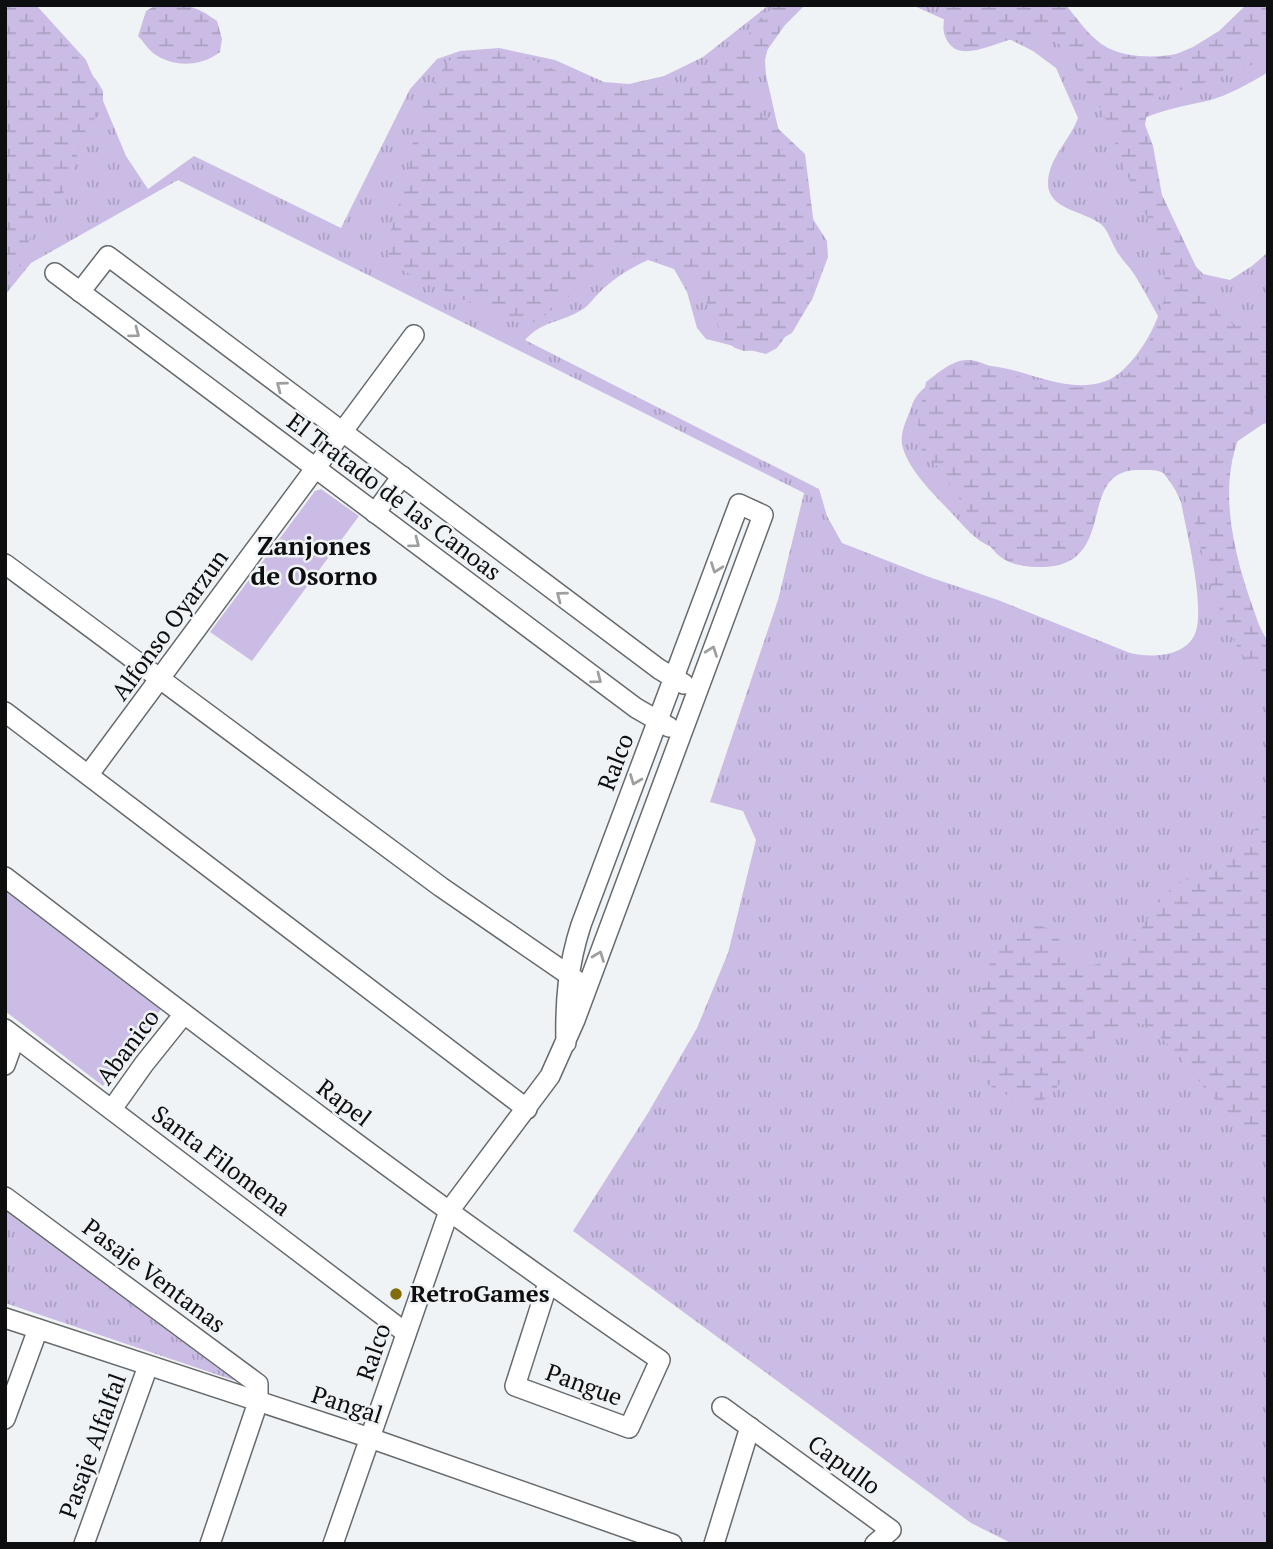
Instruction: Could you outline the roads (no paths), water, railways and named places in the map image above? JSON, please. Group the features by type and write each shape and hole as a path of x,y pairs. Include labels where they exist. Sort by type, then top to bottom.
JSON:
{"street":[{"name":"El Tratado de las Canoas","path":"80,292 108,256 674,679 698,690"},
{"name":"El Tratado de las Canoas","path":"55,273 630,704 682,733"},
{"name":"Alfonso Oyarzun","path":"89,775 414,335"},
{"path":"375,513 402,476"},
{"name":"Ralco","path":"333,1544 449,1211 527,1109 553,1070 566,1043 763,515 740,504 581,925 565,997 566,1043"},
{"path":"5,564 441,887 568,976 587,986"},
{"path":"5,712 527,1109"},
{"name":"Rapel","path":"5,877 449,1211 660,1360"},
{"name":"Abanico","path":"112,1109 184,1014"},
{"path":"5,1065 10,1033"},
{"name":"Santa Filomena","path":"10,1033 406,1333"},
{"name":"Pasaje Ventanas","path":"5,1197 258,1384 258,1402"},
{"name":"Pangue","path":"548,1283 515,1386 629,1427 660,1360"},
{"name":"Pangal","path":"5,1318 370,1438 672,1544"},
{"path":"5,1419 38,1329"},
{"name":"Pasaje Alfalfal","path":"84,1544 148,1366"},
{"path":"210,1544 258,1402"},
{"name":"Capullo","path":"722,1407 891,1530 875,1544"},
{"path":"714,1544 750,1427"}],"place":[{"name":"RetroGames","path":"396,1294"}],"district":[{"name":"Zanjones de Osorno","path":"314,561"}]}
